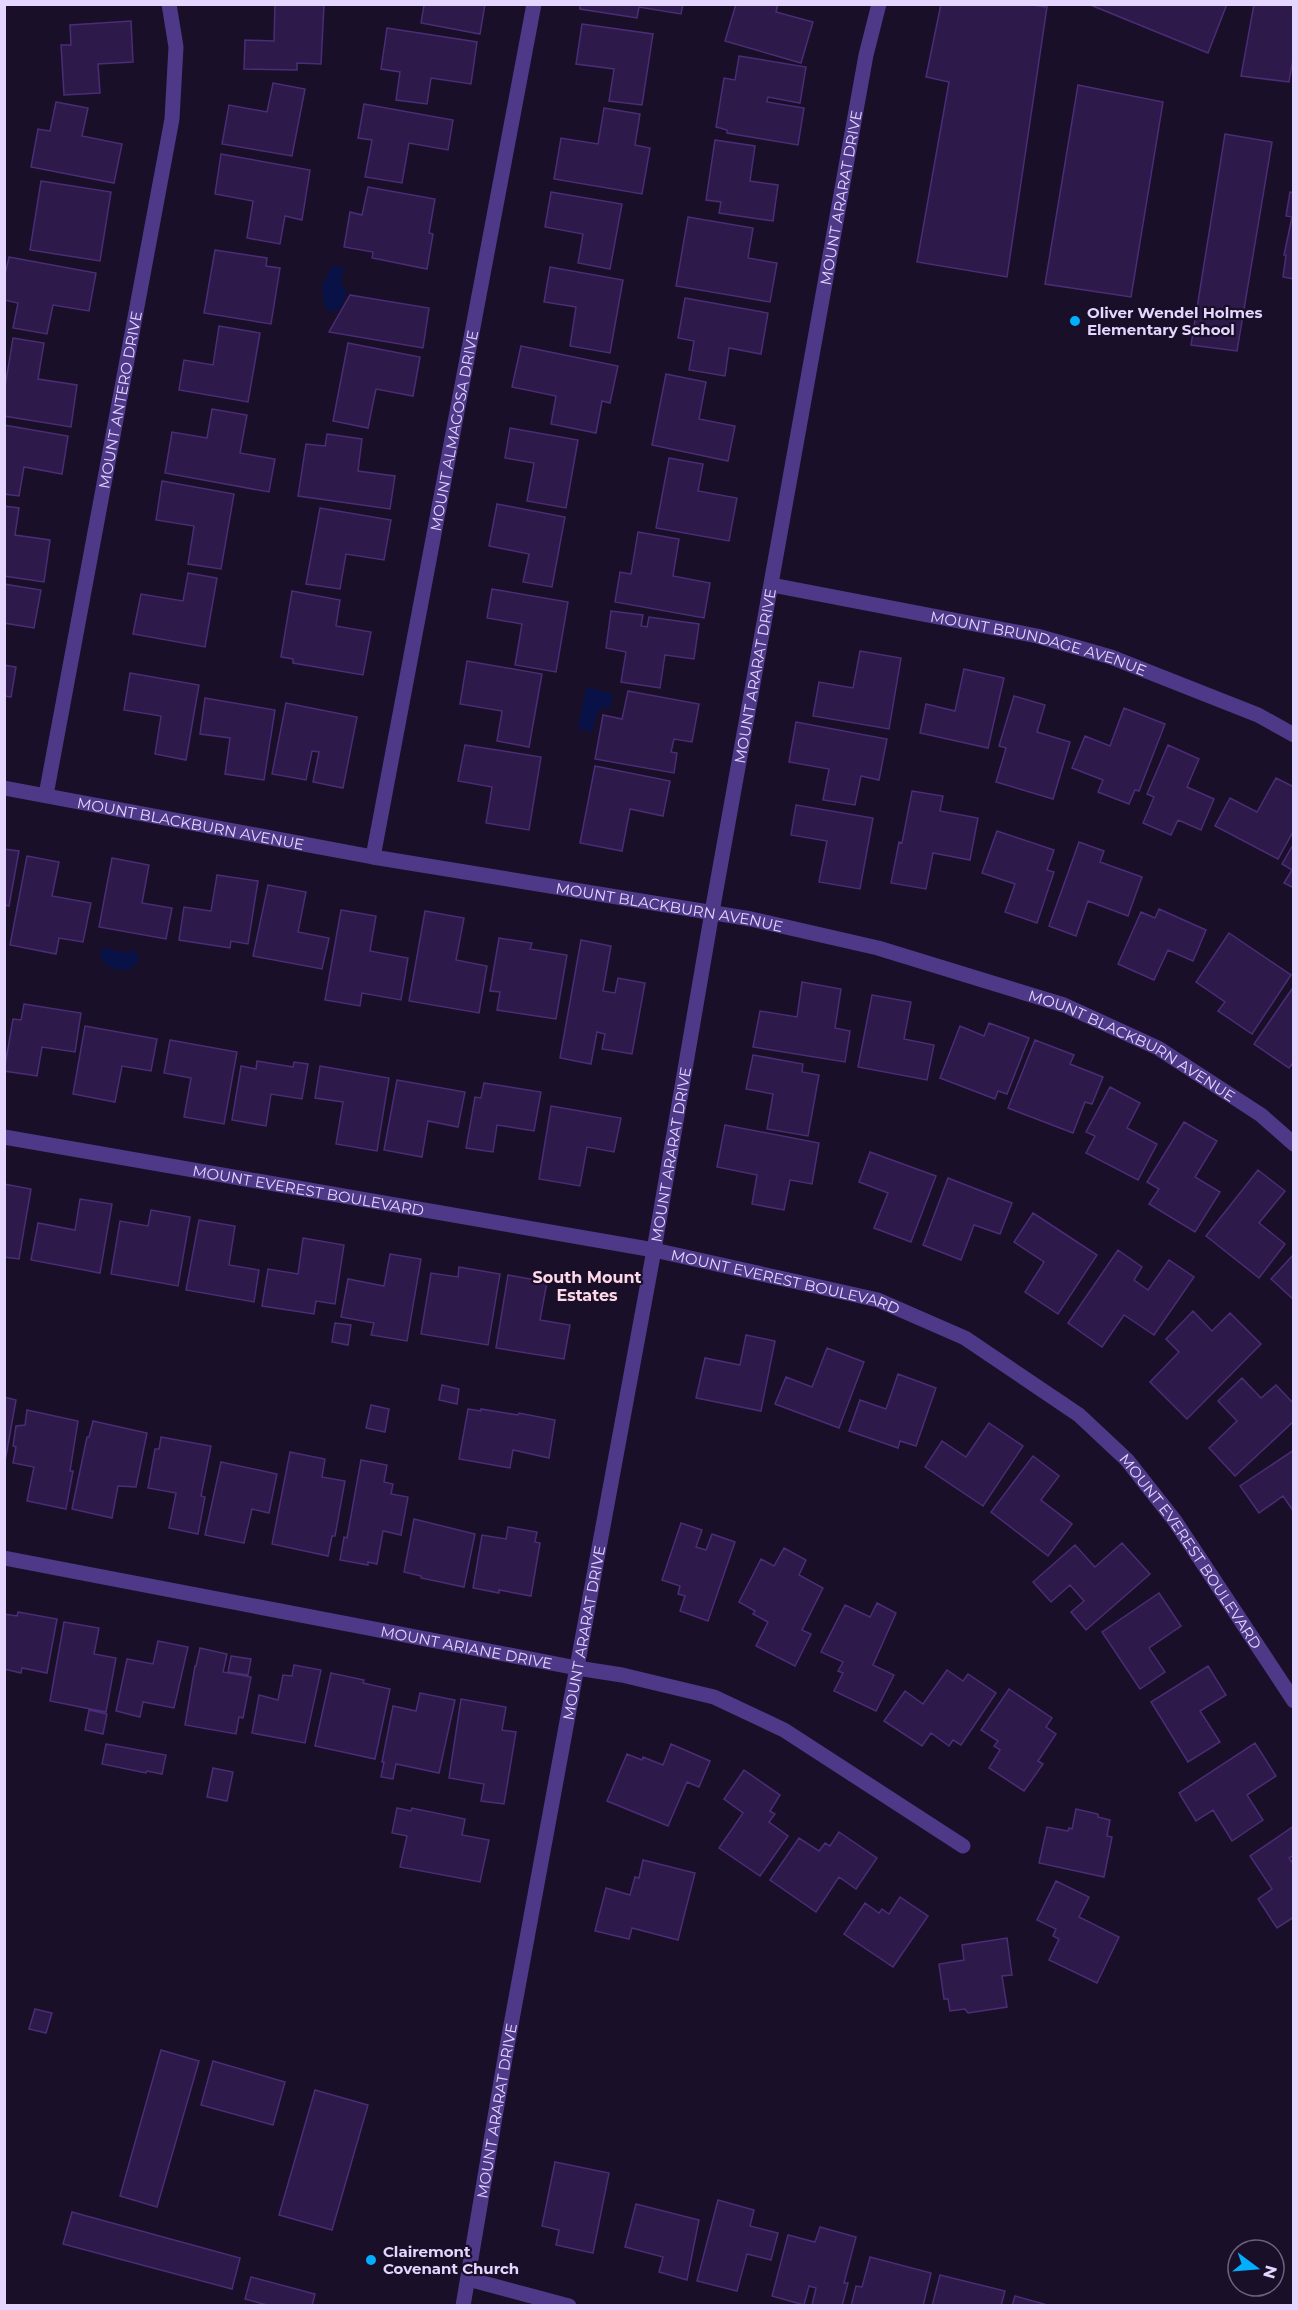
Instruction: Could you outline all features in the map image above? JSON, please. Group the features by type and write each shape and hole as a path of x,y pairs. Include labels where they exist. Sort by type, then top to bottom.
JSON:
{"street":[{"name":"MOUNT ANTERO DRIVE","path":"46,795 172,119 176,47 169,4"},
{"name":"MOUNT ALMAGOSA DRIVE","path":"373,857 534,4"},
{"name":"MOUNT ARARAT DRIVE","path":"463,2306 506,2052 654,1250 712,912 866,55 879,4"},
{"name":"MOUNT BRUNDAGE AVENUE","path":"772,585 1037,636 1111,657 1258,715 1293,735"},
{"name":"MOUNT BLACKBURN AVENUE","path":"4,788 373,857 676,908 712,912 878,948 1064,1005 1158,1048 1261,1115 1293,1144"},
{"name":"MOUNT EVEREST BOULEVARD","path":"4,1137 654,1250 878,1300 965,1338 1079,1415 1127,1460 1174,1521 1293,1701"},
{"name":"MOUNT ARIANE DRIVE","path":"4,1558 622,1675 714,1697 784,1730 963,1846"},
{"path":"468,2279 569,2306"}],"shaded area":[{"path":"332,266 344,268 341,284 347,292 340,309 331,312 324,306 322,286"},
{"path":"586,689 613,694 610,708 603,707 597,713 592,732 578,728"},
{"path":"105,947 118,952 131,952 133,948 139,957 132,968 120,970 113,968 107,965 100,954"}],"building":[{"path":"275,4 324,5 321,64 297,63 297,70 244,69 245,40 274,41"},
{"path":"420,4 485,4 480,34 421,23 424,5"},
{"path":"580,4 683,4 681,14 639,7 637,18 580,9"},
{"path":"736,4 778,4 776,12 813,22 801,63 725,41"},
{"path":"941,4 1026,4 1047,7 1007,277 917,262 949,82 926,77"},
{"path":"1088,4 1227,4 1208,53"},
{"path":"1254,4 1294,4 1294,54 1289,82 1241,76"},
{"path":"131,21 133,62 98,64 100,93 64,95 61,45 71,45 70,25"},
{"path":"582,24 653,34 642,105 609,101 614,69 576,64"},
{"path":"387,28 477,42 471,84 431,78 427,104 396,100 400,72 381,69"},
{"path":"739,56 806,67 800,103 768,97 767,102 804,108 798,145 727,133 727,130 716,127 724,78 735,80"},
{"path":"273,83 305,89 292,156 222,144 229,105 267,112"},
{"path":"1078,85 1163,102 1131,297 1045,284"},
{"path":"56,102 88,108 82,136 122,144 114,183 31,167 38,129 50,131"},
{"path":"364,104 453,120 448,150 409,143 402,183 365,177 372,140 358,138"},
{"path":"604,108 640,114 635,145 650,148 642,194 554,179 561,138 598,144"},
{"path":"1225,134 1272,142 1237,351 1191,345"},
{"path":"715,140 755,146 750,181 778,185 773,221 719,213 721,202 706,200"},
{"path":"221,154 310,170 302,220 285,216 280,244 247,238 253,201 215,194"},
{"path":"41,181 111,192 100,261 30,250"},
{"path":"368,187 435,199 429,233 433,234 427,269 372,258 373,252 344,247 350,212 362,215"},
{"path":"551,192 622,204 610,269 578,263 583,234 545,227"},
{"path":"1290,192 1294,193 1294,279 1283,277 1286,255 1284,255 1292,217 1286,216"},
{"path":"688,217 753,228 748,258 777,263 770,302 676,286"},
{"path":"215,250 267,258 266,266 280,268 271,324 204,313"},
{"path":"9,257 96,273 89,311 53,305 47,334 13,328 18,303 4,300 4,279"},
{"path":"550,267 623,280 610,353 570,346 576,307 544,302"},
{"path":"350,295 429,308 423,348 329,332"},
{"path":"685,298 768,313 761,354 729,348 725,376 689,370 694,341 678,338"},
{"path":"219,326 260,333 248,402 179,390 184,360 213,365"},
{"path":"13,338 44,343 38,379 77,385 71,427 4,416 4,393"},
{"path":"348,343 420,357 413,396 376,389 368,428 333,421"},
{"path":"521,346 618,366 610,403 602,401 596,433 551,424 556,396 512,387"},
{"path":"666,374 706,382 699,419 735,426 728,461 652,445"},
{"path":"212,409 247,415 240,453 275,459 269,492 165,473 172,432 207,438"},
{"path":"4,425 68,436 62,474 24,467 19,496 4,494"},
{"path":"510,428 578,440 566,508 527,501 534,463 505,458"},
{"path":"327,434 362,439 358,471 395,476 390,509 298,496 306,444 325,446"},
{"path":"669,458 703,464 698,491 737,498 729,541 656,528"},
{"path":"162,481 234,494 221,569 188,564 194,526 156,520"},
{"path":"497,504 565,517 552,587 523,582 529,554 489,546"},
{"path":"4,506 19,508 15,535 50,540 44,582 4,576"},
{"path":"320,508 391,520 384,560 346,554 340,589 306,584"},
{"path":"638,532 679,539 673,576 710,583 704,618 615,602 620,572 631,574"},
{"path":"188,573 217,578 205,647 133,634 141,594 183,601"},
{"path":"4,584 41,590 34,628 4,623"},
{"path":"492,589 568,602 556,672 515,665 522,624 487,618"},
{"path":"292,591 340,600 336,626 371,632 363,675 293,663 293,659 281,657"},
{"path":"611,611 643,615 641,626 647,627 649,617 699,624 694,659 665,655 660,688 621,682 626,652 606,648"},
{"path":"860,651 901,658 889,729 813,716 819,682 853,688"},
{"path":"467,661 542,674 529,747 497,741 502,711 460,704"},
{"path":"4,665 16,667 11,697 4,696"},
{"path":"964,669 1004,678 988,748 920,733 926,704 955,711"},
{"path":"130,673 199,685 186,760 155,754 161,716 124,710"},
{"path":"628,691 699,704 692,742 674,739 671,752 677,753 674,773 595,759 603,715 622,719"},
{"path":"1014,696 1045,705 1037,732 1070,742 1053,799 996,782 1006,748 999,746"},
{"path":"205,698 275,710 264,780 225,774 230,738 200,734"},
{"path":"286,703 357,717 343,788 313,782 319,752 312,751 306,780 272,774"},
{"path":"1124,708 1165,724 1139,791 1135,790 1129,804 1098,792 1103,780 1072,768 1085,736 1110,746"},
{"path":"796,722 887,739 879,780 861,776 855,805 823,800 829,769 789,762"},
{"path":"465,745 541,757 529,830 486,823 492,787 458,781"},
{"path":"1168,745 1199,759 1187,787 1214,799 1201,830 1178,820 1171,835 1143,823 1154,797 1147,794"},
{"path":"595,766 670,781 663,816 630,809 622,851 580,843"},
{"path":"1276,778 1294,787 1294,830 1278,859 1215,826 1230,798 1257,812"},
{"path":"912,791 943,796 940,811 978,818 970,860 933,853 926,889 891,883 899,842 902,843"},
{"path":"796,805 873,818 860,889 819,882 827,841 791,835"},
{"path":"997,831 1054,850 1047,870 1054,872 1037,923 1005,912 1015,884 982,873"},
{"path":"1079,842 1104,851 1100,862 1142,877 1128,916 1088,901 1076,936 1049,926"},
{"path":"1294,843 1294,888 1284,883 1292,870 1282,864"},
{"path":"4,849 19,851 9,906 4,905"},
{"path":"27,856 59,862 52,896 91,903 83,942 59,938 56,954 10,945"},
{"path":"112,858 149,865 142,903 172,908 166,939 99,927"},
{"path":"217,875 258,881 248,944 231,941 230,948 179,940 184,907 211,911"},
{"path":"268,885 306,892 298,932 329,938 322,969 253,956"},
{"path":"1159,909 1206,930 1193,961 1168,950 1154,980 1118,964 1141,912 1155,918"},
{"path":"341,910 376,916 370,951 408,958 401,1000 362,993 360,1006 325,1000"},
{"path":"425,911 464,918 456,960 487,966 479,1013 409,1001"},
{"path":"1229,933 1291,975 1252,1034 1218,1011 1225,1002 1196,982"},
{"path":"499,938 532,943 530,949 567,955 556,1019 497,1010 500,992 490,991"},
{"path":"581,940 611,946 603,991 615,993 618,978 645,983 632,1054 602,1049 605,1034 597,1032 591,1064 560,1058"},
{"path":"802,982 841,989 835,1028 850,1031 845,1062 753,1047 760,1011 797,1017"},
{"path":"1294,986 1294,1065 1292,1064 1289,1068 1254,1044"},
{"path":"872,995 911,1002 904,1039 934,1045 927,1080 858,1067"},
{"path":"24,1004 81,1013 75,1052 42,1047 37,1076 4,1071 13,1019 21,1020"},
{"path":"989,1023 1029,1038 1007,1094 998,1091 995,1099 940,1078 960,1026 984,1036"},
{"path":"85,1026 157,1039 151,1071 122,1066 115,1102 73,1094"},
{"path":"170,1040 237,1052 224,1124 184,1117 191,1078 164,1073"},
{"path":"1035,1040 1074,1055 1070,1064 1103,1077 1092,1104 1085,1102 1073,1133 1008,1108"},
{"path":"753,1055 803,1064 802,1072 819,1075 808,1136 767,1129 773,1094 746,1089"},
{"path":"257,1061 293,1067 294,1062 308,1064 302,1099 271,1094 266,1126 232,1120 241,1066 256,1069"},
{"path":"320,1066 389,1078 377,1151 336,1144 343,1102 315,1098"},
{"path":"397,1080 465,1092 458,1127 428,1121 422,1157 384,1150"},
{"path":"484,1083 541,1092 534,1131 497,1125 493,1152 466,1148 475,1097 481,1098"},
{"path":"1110,1087 1140,1103 1127,1128 1157,1144 1138,1180 1086,1153 1095,1136 1086,1132"},
{"path":"551,1106 621,1118 614,1152 587,1147 580,1186 539,1179"},
{"path":"1184,1122 1217,1141 1195,1177 1220,1192 1195,1232 1149,1204 1159,1189 1147,1182"},
{"path":"725,1125 819,1143 812,1184 790,1180 784,1210 752,1204 757,1175 717,1167"},
{"path":"870,1152 936,1176 911,1242 874,1228 888,1193 859,1182"},
{"path":"1258,1170 1285,1191 1259,1223 1285,1244 1259,1278 1206,1236"},
{"path":"948,1178 1012,1203 1000,1234 974,1225 961,1260 923,1245"},
{"path":"4,1184 31,1189 19,1259 4,1257"},
{"path":"80,1199 112,1204 100,1273 31,1260 38,1223 75,1230"},
{"path":"151,1210 190,1217 178,1286 111,1274 120,1221 148,1226"},
{"path":"1033,1213 1097,1255 1058,1314 1025,1292 1044,1262 1014,1242"},
{"path":"199,1220 235,1226 229,1265 259,1270 254,1302 186,1290"},
{"path":"303,1238 344,1245 335,1304 316,1301 314,1314 262,1306 268,1269 298,1274"},
{"path":"1118,1250 1142,1267 1134,1280 1148,1290 1169,1260 1194,1277 1154,1335 1124,1315 1102,1347 1068,1323"},
{"path":"390,1254 421,1259 407,1341 371,1335 374,1323 341,1317 348,1279 384,1286"},
{"path":"1294,1254 1294,1300 1271,1279"},
{"path":"459,1267 500,1274 488,1345 421,1334 431,1273 458,1277"},
{"path":"508,1275 547,1282 540,1320 570,1325 564,1359 496,1348"},
{"path":"1193,1311 1212,1331 1230,1313 1261,1344 1187,1419 1150,1382 1179,1352 1166,1339"},
{"path":"335,1323 351,1325 348,1345 332,1342"},
{"path":"746,1335 775,1341 761,1411 696,1398 705,1358 740,1365"},
{"path":"827,1348 864,1362 839,1428 775,1404 786,1377 812,1387"},
{"path":"898,1374 936,1388 916,1446 900,1441 898,1448 849,1431 860,1400 886,1409"},
{"path":"1242,1378 1261,1398 1276,1385 1294,1404 1294,1421 1235,1476 1209,1448 1237,1421 1218,1401"},
{"path":"442,1385 459,1389 457,1404 439,1400"},
{"path":"4,1397 16,1400 4,1467"},
{"path":"371,1405 389,1409 385,1432 366,1428"},
{"path":"468,1409 518,1415 519,1413 555,1420 549,1458 513,1450 510,1468 459,1459"},
{"path":"27,1410 78,1421 70,1471 73,1471 66,1509 27,1501 34,1467 13,1463 16,1447 13,1446 16,1426 25,1425"},
{"path":"93,1421 147,1433 136,1487 118,1486 112,1518 72,1509 87,1437 89,1437"},
{"path":"989,1423 1023,1446 983,1506 925,1467 942,1441 966,1457"},
{"path":"161,1437 211,1446 201,1496 205,1497 198,1534 169,1528 176,1493 148,1488 155,1449 159,1449"},
{"path":"1294,1450 1294,1512 1283,1496 1259,1513 1240,1486"},
{"path":"290,1452 325,1459 322,1477 345,1481 335,1536 332,1536 328,1556 272,1544"},
{"path":"1033,1456 1059,1476 1041,1500 1072,1524 1048,1556 991,1512"},
{"path":"361,1460 387,1465 384,1482 393,1484 391,1494 408,1497 401,1535 383,1531 377,1564 368,1562 368,1565 340,1560 344,1537 347,1538"},
{"path":"221,1462 277,1474 269,1513 252,1509 244,1543 205,1535"},
{"path":"414,1519 475,1534 464,1587 404,1572"},
{"path":"681,1523 702,1530 696,1547 706,1550 712,1534 735,1542 708,1621 680,1611 685,1596 678,1594 680,1586 662,1580"},
{"path":"508,1527 537,1532 535,1542 540,1543 531,1596 473,1588 482,1535 506,1539"},
{"path":"1122,1543 1150,1574 1086,1630 1071,1612 1084,1601 1070,1585 1051,1602 1033,1582 1075,1545 1095,1567"},
{"path":"784,1548 806,1560 799,1575 823,1588 802,1630 811,1634 795,1666 756,1646 768,1622 753,1614 755,1611 739,1602 761,1559 774,1566"},
{"path":"1159,1593 1181,1626 1149,1648 1165,1672 1140,1689 1102,1632"},
{"path":"877,1603 896,1613 873,1665 894,1675 876,1711 834,1691 843,1673 838,1671 843,1662 821,1652 845,1605 870,1617"},
{"path":"18,1612 57,1619 47,1673 22,1668 21,1673 4,1669 4,1614 17,1616"},
{"path":"64,1622 99,1628 94,1654 116,1658 106,1712 50,1701"},
{"path":"158,1641 188,1647 174,1708 143,1702 140,1717 116,1711 127,1659 153,1664"},
{"path":"200,1648 227,1654 223,1672 251,1677 243,1718 239,1717 236,1734 185,1725"},
{"path":"231,1656 251,1659 248,1675 228,1672"},
{"path":"294,1665 321,1670 305,1743 252,1733 259,1695 278,1700 283,1675 292,1676"},
{"path":"1208,1666 1226,1695 1200,1711 1220,1742 1188,1762 1151,1702"},
{"path":"947,1670 963,1681 968,1674 996,1693 961,1745 953,1740 949,1746 931,1733 922,1746 884,1721 905,1691 923,1704"},
{"path":"331,1673 364,1680 363,1683 390,1689 375,1759 315,1746"},
{"path":"1009,1689 1052,1718 1046,1727 1056,1734 1038,1761 1043,1764 1024,1791 989,1768 1000,1750 994,1746 998,1741 981,1730"},
{"path":"420,1693 455,1700 439,1773 396,1764 393,1779 381,1777 393,1706 416,1711"},
{"path":"461,1699 506,1707 502,1730 516,1732 504,1804 481,1801 484,1784 449,1778"},
{"path":"89,1710 107,1714 103,1734 85,1730"},
{"path":"1255,1743 1276,1776 1247,1795 1263,1820 1232,1841 1213,1810 1196,1821 1179,1793"},
{"path":"106,1744 166,1755 162,1774 102,1764"},
{"path":"671,1744 710,1761 699,1787 687,1782 668,1826 607,1801 627,1754 642,1760 643,1757 663,1765"},
{"path":"213,1768 233,1772 227,1801 207,1797"},
{"path":"744,1770 780,1795 770,1811 775,1814 769,1822 788,1836 760,1876 719,1848 743,1813 724,1799"},
{"path":"397,1808 411,1811 412,1808 465,1819 462,1835 489,1840 480,1882 400,1867 407,1836 392,1833"},
{"path":"1076,1809 1098,1814 1098,1817 1110,1820 1107,1836 1112,1837 1104,1877 1039,1863 1047,1827 1068,1831 1069,1828 1072,1829"},
{"path":"1294,1826 1294,1855 1289,1858 1294,1865 1294,1917 1277,1928 1258,1899 1272,1889 1250,1856"},
{"path":"839,1832 877,1858 856,1889 839,1877 816,1912 770,1880 799,1838 819,1851 825,1843 830,1846"},
{"path":"643,1860 695,1873 678,1940 632,1928 629,1939 595,1931 606,1888 630,1895 635,1877 639,1878"},
{"path":"1056,1881 1089,1897 1079,1917 1119,1937 1097,1983 1049,1960 1059,1939 1053,1936 1056,1929 1037,1920"},
{"path":"900,1897 928,1916 893,1967 844,1934 865,1903 879,1913 882,1909 889,1914"},
{"path":"1007,1938 1012,1975 1002,1976 1007,2007 968,2013 965,2009 950,2011 948,1999 944,1999 939,1964 964,1960 962,1945"},
{"path":"35,2009 52,2013 46,2033 29,2029"},
{"path":"161,2050 199,2061 157,2207 120,2196"},
{"path":"213,2061 285,2082 273,2125 201,2105"},
{"path":"315,2090 368,2105 332,2230 279,2215"},
{"path":"555,2162 609,2173 593,2253 556,2245 559,2230 542,2226"},
{"path":"718,2200 754,2210 750,2226 778,2233 771,2260 747,2254 737,2291 697,2281"},
{"path":"636,2204 699,2220 687,2280 659,2272 663,2257 625,2247"},
{"path":"72,2212 240,2258 232,2289 63,2244"},
{"path":"820,2227 856,2237 844,2283 848,2283 842,2306 812,2305 816,2288 809,2286 804,2305 772,2296 788,2235 815,2242"},
{"path":"870,2257 931,2273 923,2306 851,2306 856,2286 862,2287"},
{"path":"940,2275 1005,2291 1001,2306 932,2306"},
{"path":"251,2277 315,2294 312,2306 271,2306 245,2299"},
{"path":"1015,2296 1051,2306 1012,2306"}],"place":[{"name":"Oliver Wendel Holmes Elementary School","path":"1075,321"},
{"name":"Clairemont Covenant Church","path":"371,2260"}],"district":[{"name":"South Mount Estates","path":"587,1286"}]}
